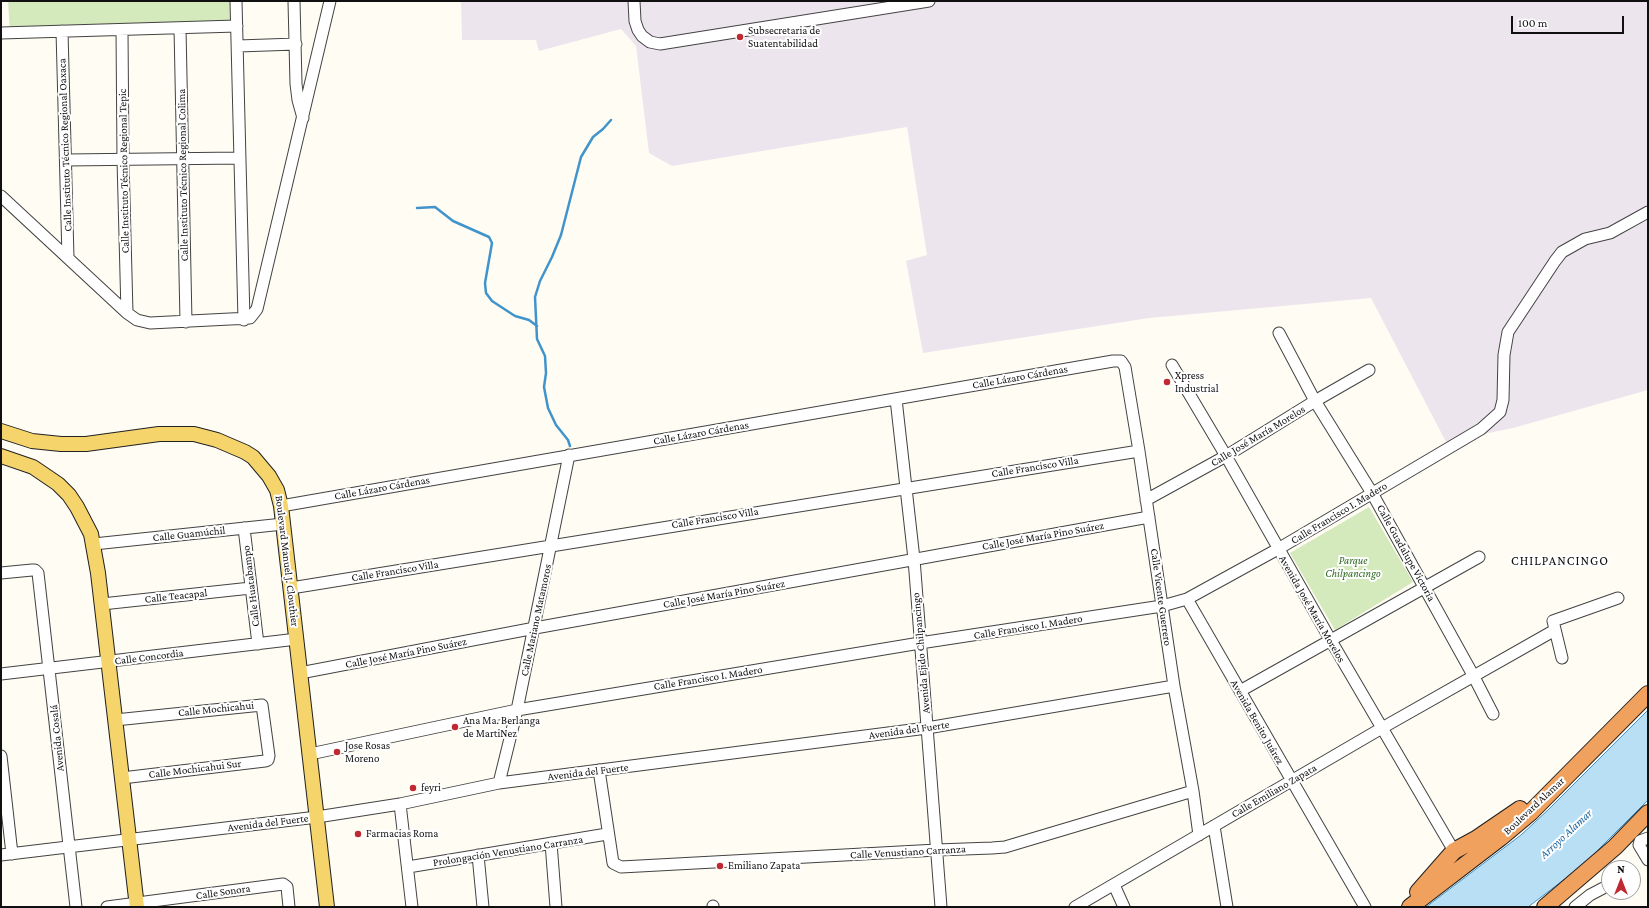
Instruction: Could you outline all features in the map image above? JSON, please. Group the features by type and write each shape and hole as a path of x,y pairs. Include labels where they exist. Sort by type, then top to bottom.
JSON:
{"highway":[{"name":"Boulevard Alamar","path":"1410,907 1500,838 1556,788 1648,694"},
{"path":"1405,907 1454,851 1556,788"},
{"path":"1544,907 1615,847 1648,813"}],"main road":[{"name":"Boulevard Manuel J. Clouthier","path":"1,431 32,441 61,444 86,444 159,434 194,434 217,440 249,455 263,467 278,490 281,506 327,907"},
{"path":"1,456 33,467 58,484 78,507 88,526 94,544 137,906"}],"street":[{"path":"236,1 240,158 247,319"},
{"path":"294,1 297,93 299,108 303,119"},
{"path":"1,196 127,313 143,322 186,322 247,319 257,309 330,1"},
{"path":"634,1 635,21 642,36 650,42 660,44 929,1"},
{"path":"1,33 237,26"},
{"name":"Calle Instituto Técnico Regional Colima","path":"180,28 186,322"},
{"name":"Calle Instituto Técnico Regional Tepic","path":"122,30 123,160 127,313"},
{"name":"Calle Instituto Técnico Regional Oaxaca","path":"62,31 68,258"},
{"path":"238,46 296,44"},
{"path":"66,160 240,158"},
{"name":"Calle Francisco I. Madero","path":"310,754 517,710 920,643 1162,606 1187,599 1278,549 1481,429 1500,412 1503,400 1504,355 1508,332 1562,252 1585,238 1610,232 1648,212"},
{"name":"Calle Guadalupe Victoria","path":"1278,333 1315,401 1372,493 1493,714"},
{"name":"Calle Lázaro Cárdenas","path":"281,506 1113,361 1121,362"},
{"name":"Calle Vicente Guerrero","path":"1121,362 1125,367 1139,451 1174,686 1193,791 1199,835"},
{"name":"Avenida José María Morelos","path":"1172,366 1226,456 1278,549 1454,851"},
{"name":"Calle José María Morelos","path":"1146,500 1226,456 1315,401 1370,370"},
{"name":"Avenida Ejido Chilpancingo","path":"896,399 914,559 941,907"},
{"name":"Calle Francisco Villa","path":"291,588 1139,451"},
{"name":"Calle Mariano Matamoros","path":"499,783 517,710 552,545 569,455"},
{"name":"Calle José María Pino Suárez","path":"300,673 534,628 1149,517"},
{"name":"Calle Guamúchil","path":"94,544 283,524"},
{"name":"Calle Huatabampo","path":"244,528 258,644"},
{"path":"1240,691 1479,556"},
{"name":"Avenida Cosalá","path":"1,573 36,570 38,573 76,907"},
{"name":"Calle Teacapal","path":"102,604 251,588"},
{"path":"1562,658 1553,622 1618,598"},
{"name":"Avenida Benito Juárez","path":"1187,599 1365,907"},
{"name":"Calle Emiliano Zapata","path":"1075,907 1291,780 1473,675 1555,630"},
{"name":"Calle Concordia","path":"1,674 296,639"},
{"name":"Avenida del Fuerte","path":"6,854 69,848 317,817 400,804 499,783 927,728 1174,686"},
{"name":"Calle Mochicahui","path":"115,720 262,705 268,760"},
{"path":"1,756 6,854"},
{"name":"Calle Mochicahui Sur","path":"122,778 268,760"},
{"path":"599,770 607,834"},
{"name":"Calle Venustiano Carranza","path":"607,834 612,863 616,866 628,867 1005,847 1193,791"},
{"path":"400,804 412,907"},
{"path":"1214,826 1227,907"},
{"name":"Prolongación Venustiano Carranza","path":"408,867 607,834"},
{"path":"1648,838 1640,842 1639,845 1648,860"},
{"path":"551,844 556,907"},
{"path":"478,855 483,907"},
{"name":"Calle Sonora","path":"107,907 137,906 283,884 286,885 289,907"},
{"path":"1114,885 1124,907"},
{"path":"1579,905 1590,894 1601,889"}],"shaded area":[{"path":"461,1 1648,1 1648,390 1513,428 1446,442 1371,298 1149,318 923,353 906,261 927,255 907,127 672,166 649,153 636,46 621,29 539,51 536,40 462,40"}],"green space":[{"path":"8,1 235,1 236,25 10,32"},
{"name":"Parque Chilpancingo","path":"1369,507 1413,582 1335,630 1290,553"}],"water":[{"name":"Arroyo Alamar","path":"1648,710 1648,800 1582,866 1528,907 1426,907 1521,835"}],"waterway":[{"path":"570,446 568,440 556,425 548,408 544,387 546,373 545,356 537,339 535,297 540,281 561,235 581,157 593,137 611,120"},
{"path":"417,208 435,207 453,221 489,237 492,243 485,283 486,293 492,301 515,316 529,320 537,326"}],"place":[{"name":"Subsecretaria de Suatentabilidad","path":"740,37"},
{"name":"Xpress Industrial","path":"1167,382"},
{"name":"Ana Ma. Berlanga de MartiNez","path":"455,727"},
{"name":"Jose Rosas Moreno","path":"337,752"},
{"name":"feyri","path":"413,788"},
{"name":"Farmacias Roma","path":"358,834"},
{"name":"Emiliano Zapata","path":"720,866"}],"district":[{"name":"CHILPANCINGO","path":"1560,561"}]}
